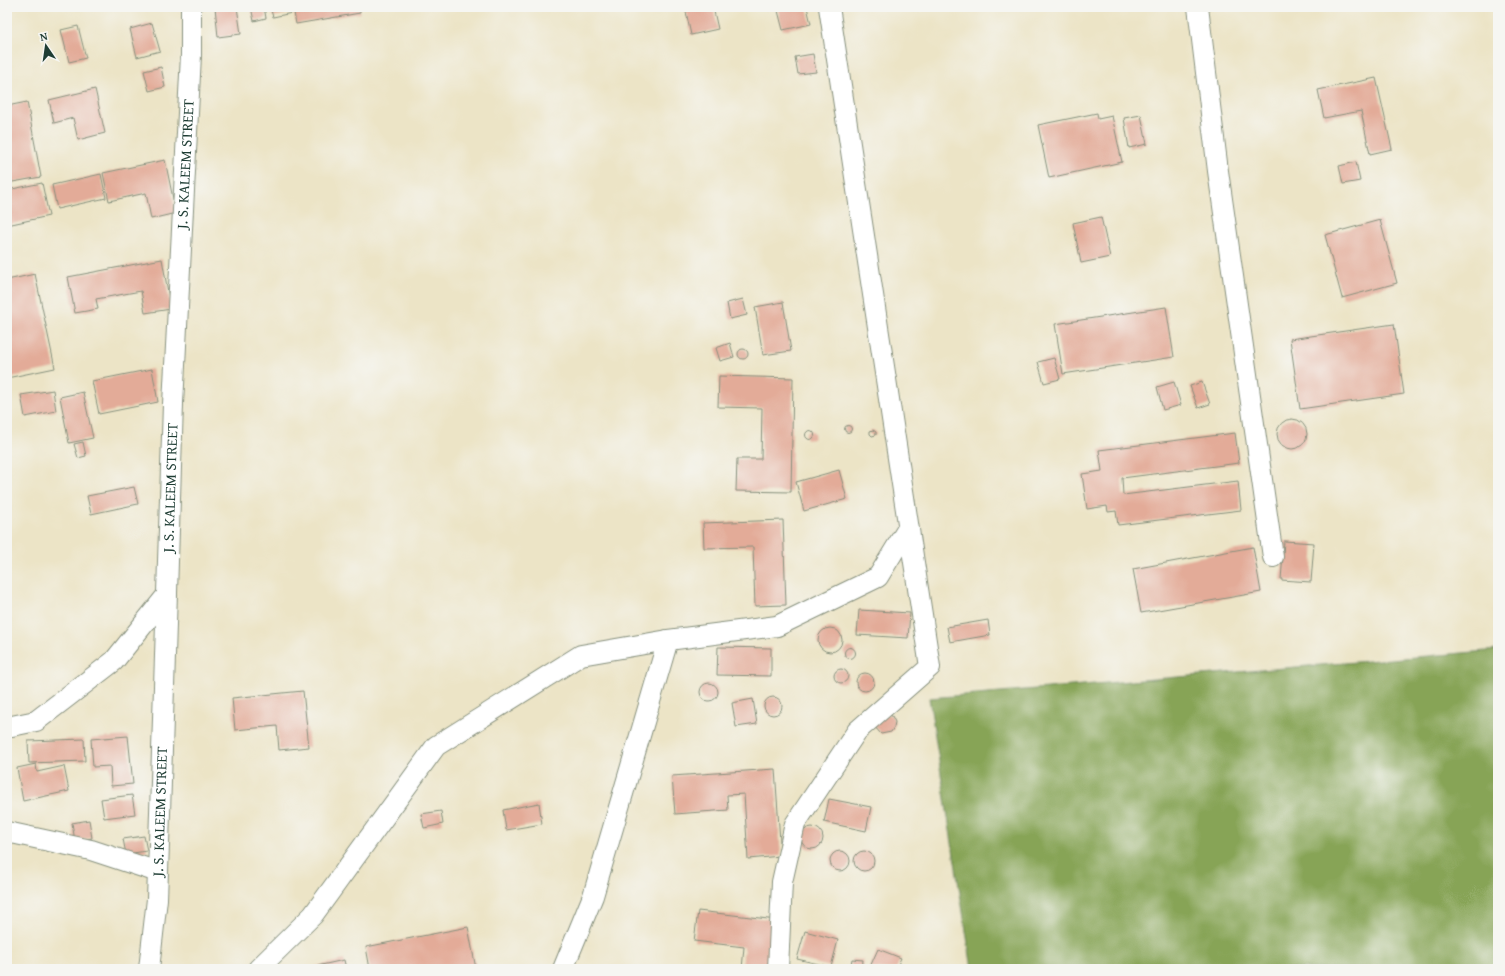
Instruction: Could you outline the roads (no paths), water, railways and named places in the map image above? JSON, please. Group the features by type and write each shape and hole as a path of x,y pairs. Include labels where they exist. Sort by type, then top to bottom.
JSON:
{"street":[{"name":"J. S. KALEEM STREET","path":"149,969 157,899 173,404 191,55 191,7"},
{"path":"778,969 782,882 795,824 857,731 930,666 829,7"},
{"path":"1198,7 1218,171 1272,557"},
{"path":"258,969 313,915 436,746 582,655 668,640 777,626 878,577 908,528"},
{"path":"7,726 36,721 114,661 167,595"},
{"path":"563,969 593,896 668,640"},
{"path":"7,832 91,850 158,872"}]}
